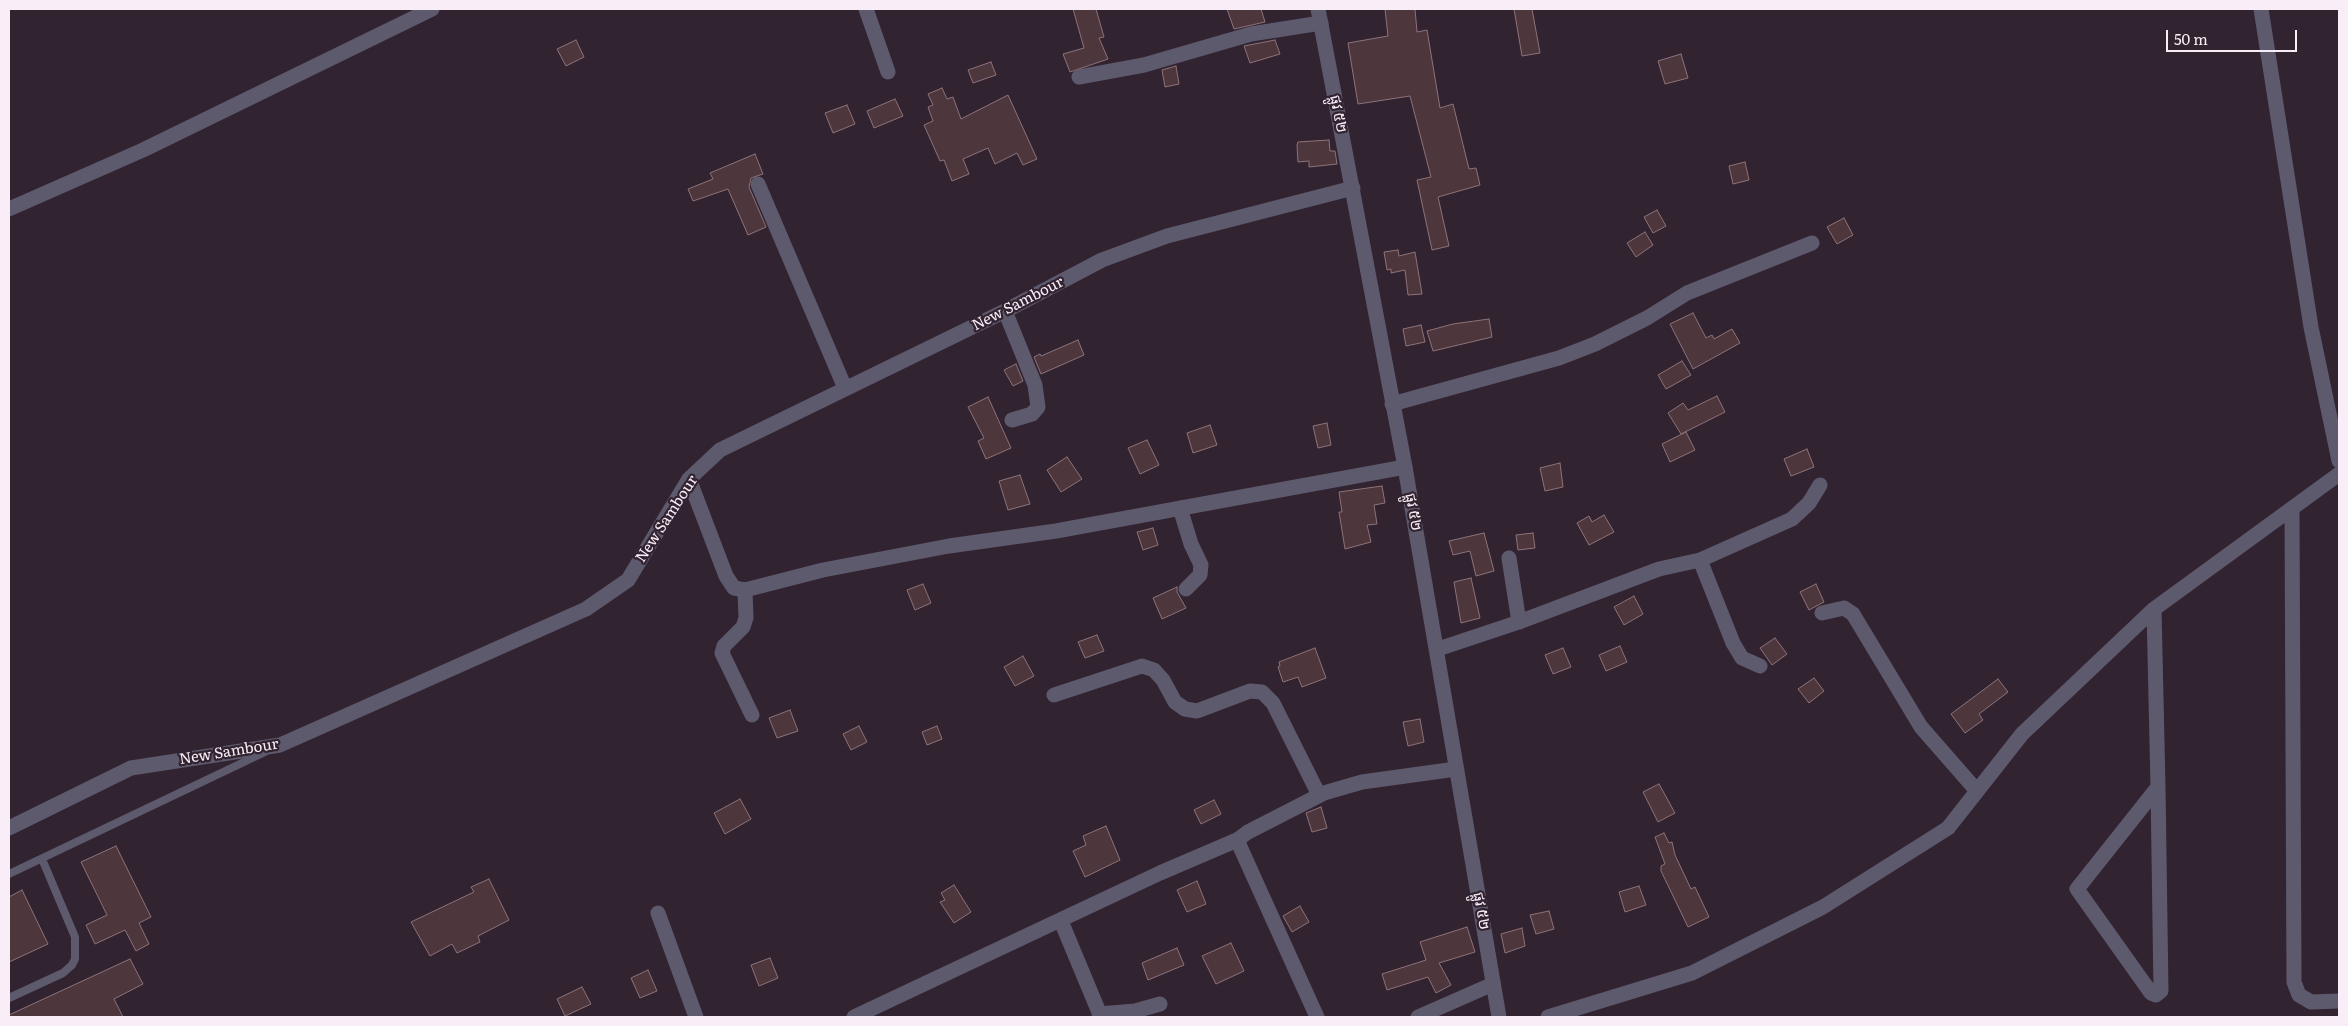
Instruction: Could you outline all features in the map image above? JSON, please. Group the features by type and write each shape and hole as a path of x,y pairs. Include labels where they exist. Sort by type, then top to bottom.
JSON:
{"street":[{"path":"9,209 143,150 432,9"},
{"path":"866,9 888,72"},
{"path":"2261,9 2311,327 2339,461"},
{"path":"1079,78 1144,65 1319,16"},
{"name":"ផ្លូវ ៥២","path":"1319,16 1353,188 1438,649 1456,769 1499,1017"},
{"path":"758,184 845,388"},
{"name":"New Sambour","path":"9,828 131,768 280,745 586,609 628,580 689,479 720,450 1005,311 1102,260 1167,236 1353,188"},
{"path":"1392,404 1560,358 1595,344 1647,318 1687,293 1812,243"},
{"path":"1005,311 1035,385 1038,407 1032,414 1012,420"},
{"path":"689,479 726,576 734,588 745,590 822,570 949,546 1056,531 1405,467"},
{"path":"1548,1017 1692,973 1823,907 1948,828 2022,734 2154,609 2292,511 2339,474"},
{"path":"1438,649 1519,622 1659,569 1700,560 1792,519 1809,504 1820,485"},
{"path":"1180,508 1191,544 1201,566 1200,575 1186,589"},
{"path":"2292,511 2294,982 2300,995 2311,1002 2339,1001"},
{"path":"1509,558 1519,622"},
{"path":"1700,560 1733,643 1742,658 1760,666"},
{"path":"745,590 746,618 743,627 724,646 722,653 752,715"},
{"path":"1822,613 1844,608 1853,614 1921,727 1978,791"},
{"path":"2154,609 2158,787 2161,992 2156,995 2151,993 2077,889 2158,787"},
{"path":"1054,695 1142,666 1154,670 1163,680 1175,702 1185,709 1197,711 1250,691 1262,692 1273,703 1319,795"},
{"path":"854,1017 1160,873 1237,840 1248,832 1319,795 1362,782 1456,769"},
{"path":"1237,840 1317,1017"},
{"path":"658,913 696,1017"},
{"path":"1061,921 1100,1016 1135,1011 1160,1004"},
{"path":"1418,1017 1493,984"}],"lane":[{"path":"9,874 280,745"},
{"path":"9,998 62,973 72,965 75,959 75,937 42,858"}],"building":[{"path":"1073,9 1096,9 1104,37 1099,38 1108,59 1070,72 1063,54 1084,48"},
{"path":"1227,9 1261,9 1265,22 1234,29"},
{"path":"1385,9 1415,9 1417,32 1427,30 1440,108 1453,104 1469,169 1476,168 1480,185 1438,197 1449,246 1432,250 1417,180 1431,177 1410,96 1358,104 1348,43 1388,36"},
{"path":"1514,9 1532,9 1540,53 1522,56"},
{"path":"576,40 584,57 566,66 557,49"},
{"path":"1275,40 1280,54 1250,63 1244,46"},
{"path":"1681,54 1688,78 1665,84 1658,61"},
{"path":"991,62 996,75 973,83 968,70"},
{"path":"1176,66 1179,84 1165,87 1162,70"},
{"path":"942,88 947,99 953,97 961,119 1008,95 1037,159 1023,165 1017,153 995,164 988,148 963,159 969,174 952,181 944,160 940,161 924,125 933,121 928,107 933,105 928,94"},
{"path":"895,99 903,116 874,128 867,111"},
{"path":"847,105 855,124 833,133 825,113"},
{"path":"1329,140 1330,151 1335,151 1337,164 1309,167 1309,161 1298,162 1298,142"},
{"path":"755,154 763,174 751,178 749,187 766,227 748,235 728,189 693,201 688,189 713,179 710,173"},
{"path":"1745,162 1749,180 1733,184 1729,166"},
{"path":"1657,210 1666,226 1653,233 1644,217"},
{"path":"1844,218 1853,235 1837,244 1827,227"},
{"path":"1645,232 1653,245 1636,257 1627,243"},
{"path":"1398,250 1399,256 1415,252 1422,294 1408,295 1405,270 1391,273 1391,269 1387,270 1384,252"},
{"path":"1693,313 1706,338 1712,335 1714,339 1732,329 1740,343 1693,369 1670,324"},
{"path":"1489,319 1492,337 1433,351 1427,331 1453,324"},
{"path":"1421,325 1425,342 1406,346 1403,329"},
{"path":"1078,340 1084,355 1041,374 1034,357 1040,354 1041,356"},
{"path":"1682,361 1691,375 1666,389 1658,375"},
{"path":"1016,364 1023,381 1013,386 1004,370"},
{"path":"1717,396 1725,412 1681,434 1668,413 1683,403 1688,410"},
{"path":"988,397 1011,448 986,459 978,441 984,438 968,407"},
{"path":"1327,423 1331,445 1318,448 1313,426"},
{"path":"1210,425 1217,445 1193,453 1187,433"},
{"path":"1686,432 1695,450 1670,462 1662,444"},
{"path":"1147,440 1159,465 1140,474 1128,448"},
{"path":"1807,449 1814,467 1791,476 1784,459"},
{"path":"1067,457 1082,479 1061,492 1047,470"},
{"path":"1560,463 1563,487 1545,491 1540,468"},
{"path":"1020,475 1030,504 1008,510 999,481"},
{"path":"1382,486 1385,503 1374,505 1377,524 1367,525 1371,542 1345,549 1339,512 1342,512 1339,492"},
{"path":"1604,515 1614,532 1589,545 1577,523 1589,516 1592,522"},
{"path":"1153,528 1158,545 1143,550 1137,532"},
{"path":"1484,533 1494,571 1476,576 1470,551 1453,555 1449,541"},
{"path":"1533,533 1535,548 1518,550 1516,535"},
{"path":"1471,578 1480,618 1461,623 1454,582"},
{"path":"923,584 931,603 915,610 907,590"},
{"path":"1816,584 1824,602 1809,610 1800,592"},
{"path":"1177,587 1177,592 1186,608 1162,619 1153,598"},
{"path":"1634,596 1643,614 1624,625 1614,607"},
{"path":"1097,635 1104,651 1085,658 1078,642"},
{"path":"1775,638 1787,654 1772,665 1760,648"},
{"path":"1620,646 1627,662 1606,671 1599,655"},
{"path":"1315,648 1326,678 1302,687 1298,677 1283,682 1278,667 1280,666 1279,662"},
{"path":"1563,648 1571,667 1553,674 1545,655"},
{"path":"1023,656 1034,676 1015,686 1004,667"},
{"path":"1814,678 1824,691 1809,703 1798,689"},
{"path":"1998,679 2008,692 1979,714 1983,720 1965,733 1951,714"},
{"path":"790,710 798,731 777,738 769,718"},
{"path":"1420,719 1424,742 1408,746 1403,722"},
{"path":"859,726 867,742 851,750 843,734"},
{"path":"937,726 942,739 927,745 922,732"},
{"path":"1659,784 1675,813 1658,822 1643,792"},
{"path":"740,799 751,819 725,834 714,813"},
{"path":"1214,800 1221,814 1201,824 1194,810"},
{"path":"1321,807 1327,828 1312,832 1306,813"},
{"path":"1106,826 1120,860 1085,877 1073,851 1086,845 1083,836"},
{"path":"1664,833 1669,843 1672,842 1675,855 1691,889 1695,887 1709,917 1688,927 1661,871 1661,866 1665,864 1655,837"},
{"path":"116,846 151,917 139,923 149,944 136,951 125,930 95,944 86,925 107,915 81,862"},
{"path":"489,879 509,920 478,936 480,942 457,953 452,944 430,956 411,922 474,892 471,887"},
{"path":"1197,881 1206,904 1187,912 1177,890"},
{"path":"954,885 971,912 954,923 940,902 945,900 941,893"},
{"path":"1639,886 1646,905 1625,912 1619,892"},
{"path":"22,890 48,944 9,962 9,897"},
{"path":"1300,906 1309,922 1292,932 1283,916"},
{"path":"1549,911 1554,929 1536,934 1530,915"},
{"path":"1467,927 1475,952 1439,963 1451,985 1436,993 1428,977 1387,990 1382,974 1426,960 1420,942"},
{"path":"1522,928 1525,946 1505,953 1501,934"},
{"path":"1231,943 1244,971 1216,984 1202,956"},
{"path":"1177,948 1184,965 1148,980 1142,963"},
{"path":"770,958 778,978 759,986 751,965"},
{"path":"130,959 143,984 114,999 123,1017 9,1017 9,1015"},
{"path":"648,970 657,991 640,998 631,978"},
{"path":"582,987 591,1004 565,1016 557,999"}]}
